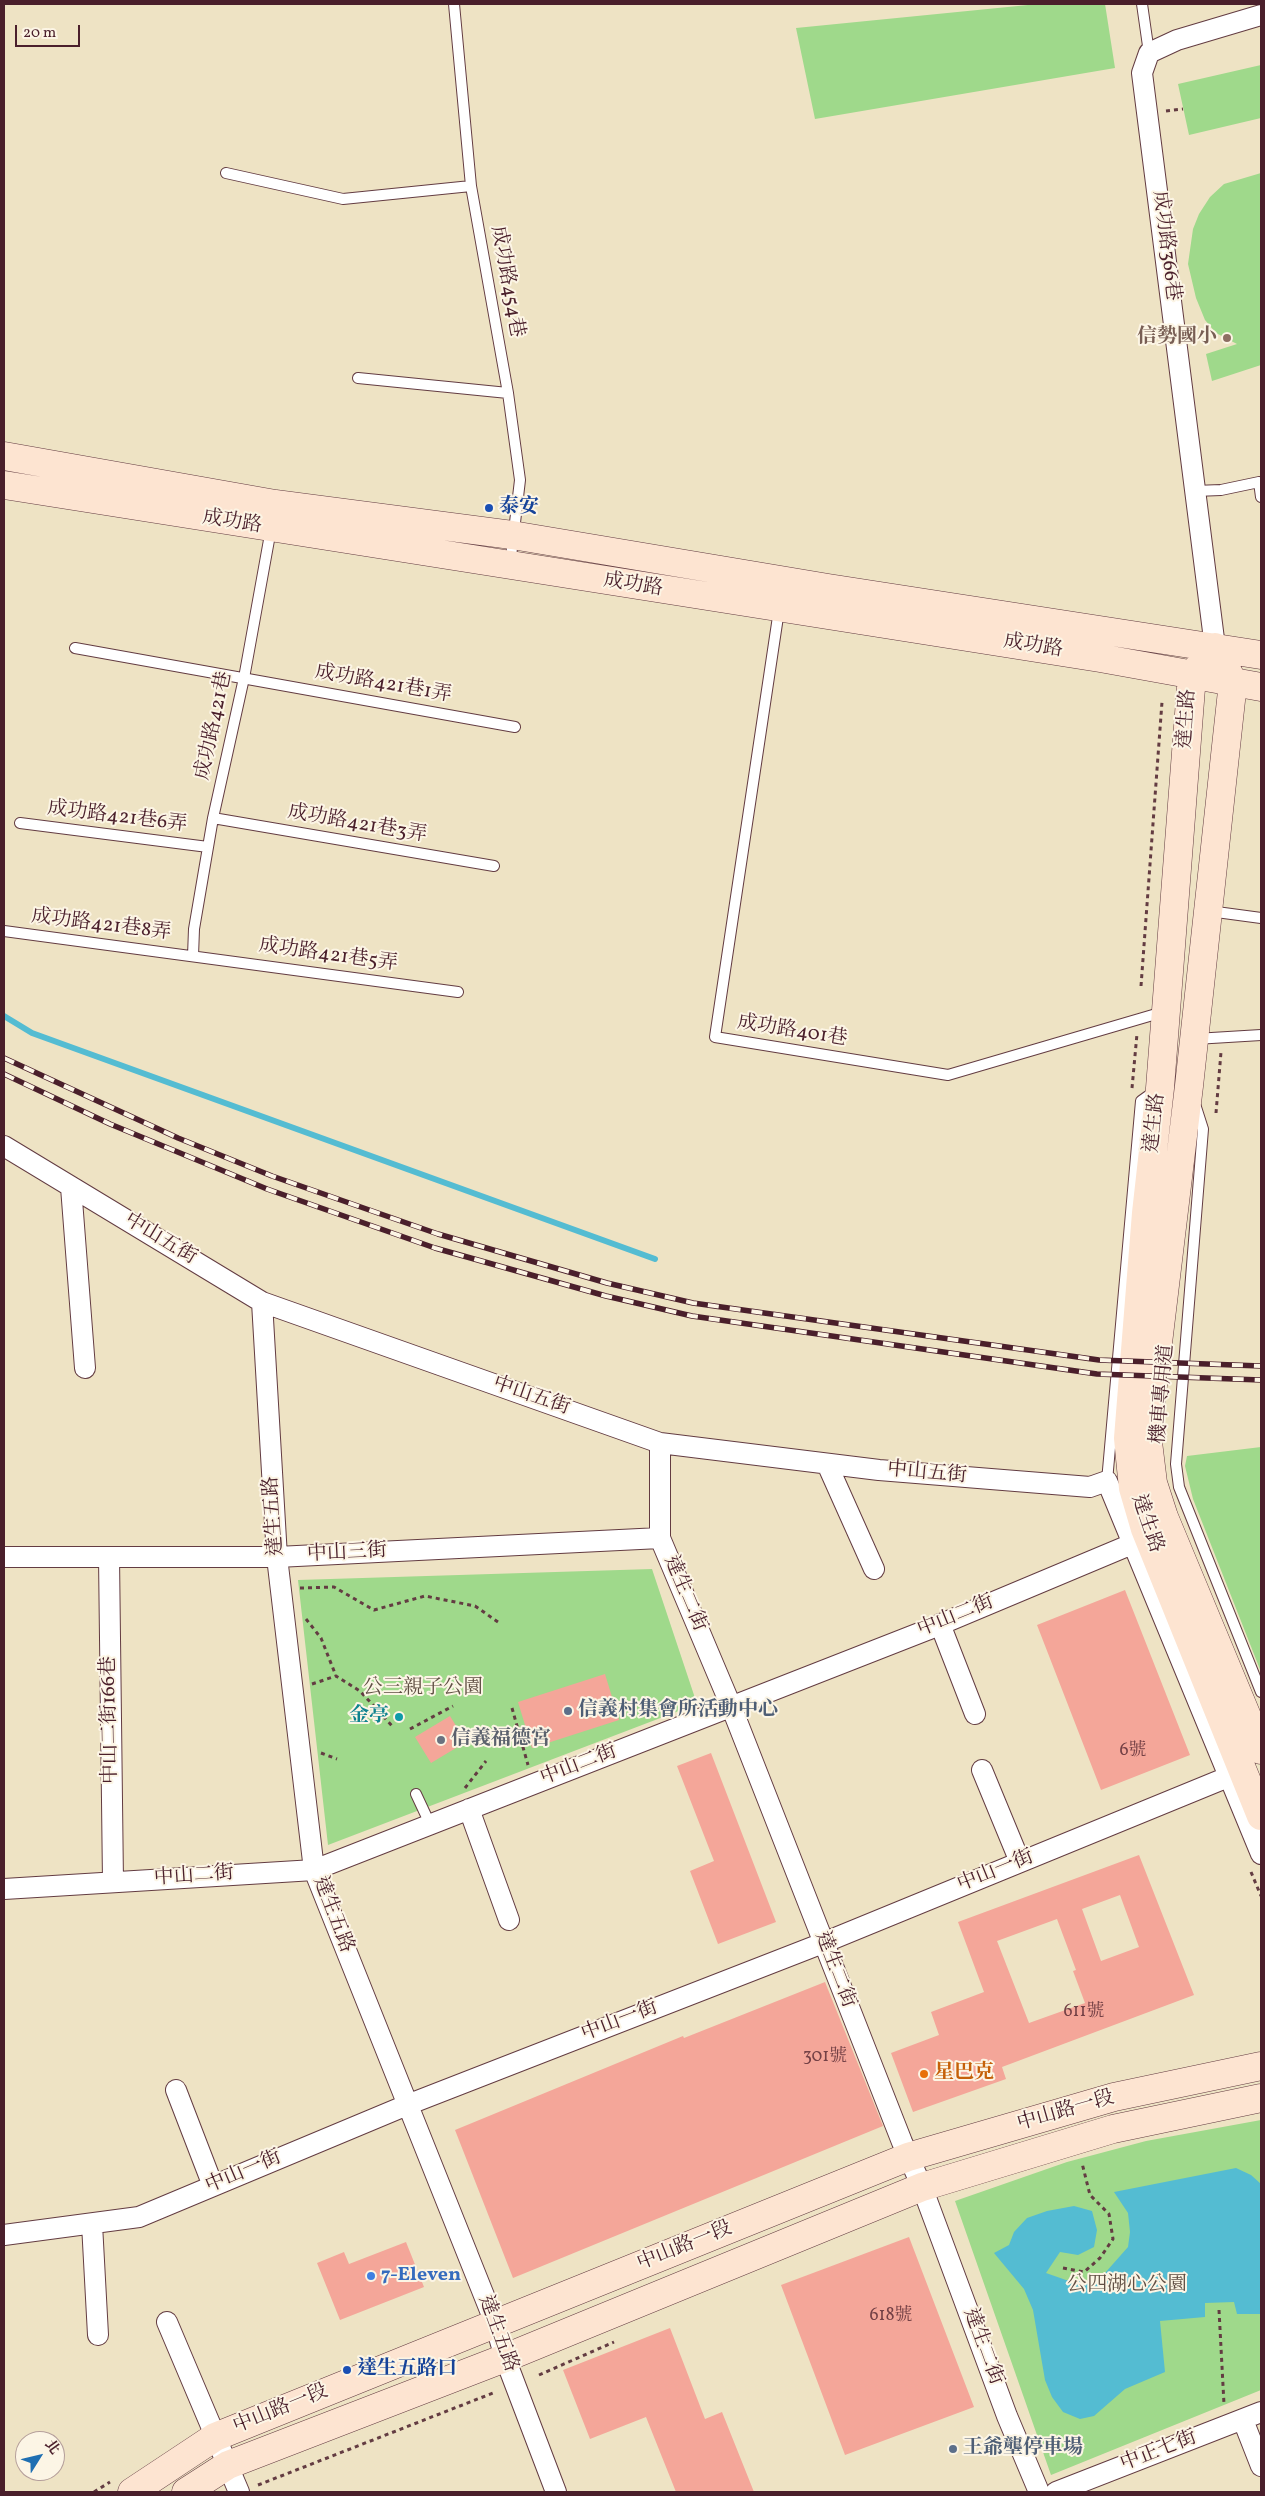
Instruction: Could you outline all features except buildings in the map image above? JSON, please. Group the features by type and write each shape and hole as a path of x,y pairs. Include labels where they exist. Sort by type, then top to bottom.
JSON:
{"street":[{"path":"1150,53 1177,40 1261,15"},
{"name":"成功路366巷","path":"1150,53 1142,73 1214,647"},
{"name":"成功路","path":"4,456 273,517 510,567 779,608 826,601 1214,647 1261,655"},
{"name":"成功路","path":"4,485 273,517 512,535 826,601 1192,675 1261,687"},
{"path":"1214,647 1233,682"},
{"name":"達生路","path":"1214,647 1192,675 1160,1088 1146,1213 1128,1438 1133,1488 1145,1528 1261,1816"},
{"name":"達生路","path":"1233,682 1189,1086 1147,1434 1153,1483 1164,1517 1261,1750"},
{"name":"中山五街","path":"4,1146 262,1302 660,1443 827,1464 1090,1487 1107,1481"},
{"path":"71,1187 85,1368"},
{"name":"達生五路","path":"262,1302 278,1557 314,1870 495,2324 505,2358 556,2492"},
{"name":"達生二街","path":"660,1443 660,1538 731,1706 823,1943 908,2157 922,2187 1007,2416 1039,2492"},
{"path":"827,1464 874,1568"},
{"name":"達生路","path":"1107,1481 1261,1854"},
{"name":"中山三街","path":"4,1557 278,1557 660,1538"},
{"name":"中山二街","path":"4,1889 314,1870 940,1624 1132,1544"},
{"name":"中山二街166巷","path":"109,1557 113,1882"},
{"path":"940,1624 975,1714"},
{"path":"982,1770 1020,1862"},
{"name":"中山一街","path":"4,2235 139,2217 407,2105 823,1943 1228,1777"},
{"path":"469,1809 509,1920"},
{"name":"中山路一段","path":"132,2492 215,2437 908,2157 1114,2097 1261,2066"},
{"path":"176,2090 213,2186"},
{"name":"中山路一段","path":"186,2492 228,2465 505,2358 922,2187 1113,2129 1261,2098"},
{"path":"92,2224 98,2334"},
{"path":"166,2322 228,2465 248,2489"},
{"name":"中正七街","path":"1056,2492 1261,2412"},
{"path":"1234,2424 1261,2466"}],"lane":[{"name":"成功路454巷","path":"454,4 471,186 508,393 520,480 512,535 510,567"},
{"path":"1142,4 1150,53"},
{"path":"226,173 343,198 471,186"},
{"path":"358,378 508,393"},
{"path":"1195,491 1221,490 1259,482 1261,497"},
{"name":"成功路421巷","path":"193,956 194,929 213,818 244,678 273,517"},
{"name":"成功路401巷","path":"779,608 715,1038 948,1075 1166,1011"},
{"name":"成功路421巷1弄","path":"74,648 515,727"},
{"name":"成功路421巷3弄","path":"213,818 494,866"},
{"name":"成功路421巷6弄","path":"20,823 208,847"},
{"path":"1208,911 1261,918"},
{"name":"成功路421巷8弄","path":"4,931 193,956"},
{"name":"成功路421巷5弄","path":"193,956 458,992"},
{"path":"1194,1040 1261,1035"},
{"name":"機車專用道","path":"1189,1086 1203,1129 1176,1464 1179,1487 1261,1692"},
{"path":"1107,1481 1141,1101 1160,1088"},
{"path":"416,1794 430,1824"}],"path":[{"path":"1132,1089 1139,1019 1162,702"},
{"path":"1215,1117 1222,1038"},
{"path":"297,1588 334,1587 374,1610 425,1596 475,1606 498,1622"},
{"path":"304,1617 321,1638 336,1676 360,1691 394,1728"},
{"path":"306,1685 336,1676"},
{"path":"410,1729 453,1706"},
{"path":"512,1708 533,1784"},
{"path":"312,1749 337,1759"},
{"path":"1063,2268 1084,2272 1100,2258 1113,2239 1109,2214 1090,2195 1081,2159"},
{"path":"1219,2310 1234,2424"},
{"path":"248,2489 493,2393"}],"green space":[{"path":"1038,4 1105,4 1115,68 815,119 796,28"},
{"path":"1261,65 1261,118 1189,135 1178,84"},
{"path":"1261,173 1261,365 1212,381 1206,354 1237,344 1216,333 1205,320 1196,298 1188,264 1193,229 1199,214 1210,197 1224,184"},
{"path":"1261,1447 1261,1672 1193,1499 1185,1466 1187,1456"},
{"name":"公三親子公園","path":"652,1569 697,1704 328,1845 298,1580"},
{"name":"公四湖心公園","path":"1261,2120 1261,2390 1051,2475 955,2201 1067,2162 1146,2141"}],"water":[{"path":"1236,2168 1251,2175 1261,2184 1261,2314 1237,2314 1234,2302 1205,2303 1205,2317 1160,2321 1165,2372 1125,2389 1094,2416 1080,2419 1063,2412 1052,2397 1045,2380 1033,2310 1024,2289 994,2253 1009,2245 1014,2232 1027,2218 1047,2211 1074,2206 1092,2211 1097,2230 1094,2247 1078,2255 1060,2252 1046,2273 1066,2280 1089,2281 1105,2273 1128,2247 1130,2232 1128,2213 1114,2192"}],"waterway":[{"path":"4,1016 32,1033 655,1259"}],"railway":[{"path":"4,1058 178,1138 272,1176 438,1234 607,1283 693,1303 1099,1360 1261,1366"},
{"path":"4,1074 110,1124 267,1189 435,1248 606,1296 692,1316 1097,1374 1261,1380"}],"place":[{"name":"信勢國小","path":"1227,338"},
{"name":"泰安","path":"489,508"},
{"name":"信義村集會所活動中心","path":"568,1711"},
{"name":"金亭","path":"399,1717"},
{"name":"信義福德宮","path":"441,1740"},
{"name":"星巴克","path":"924,2074"},
{"name":"7-Eleven","path":"371,2276"},
{"name":"達生五路口","path":"347,2370"},
{"name":"王爺壟停車場","path":"953,2449"}]}
